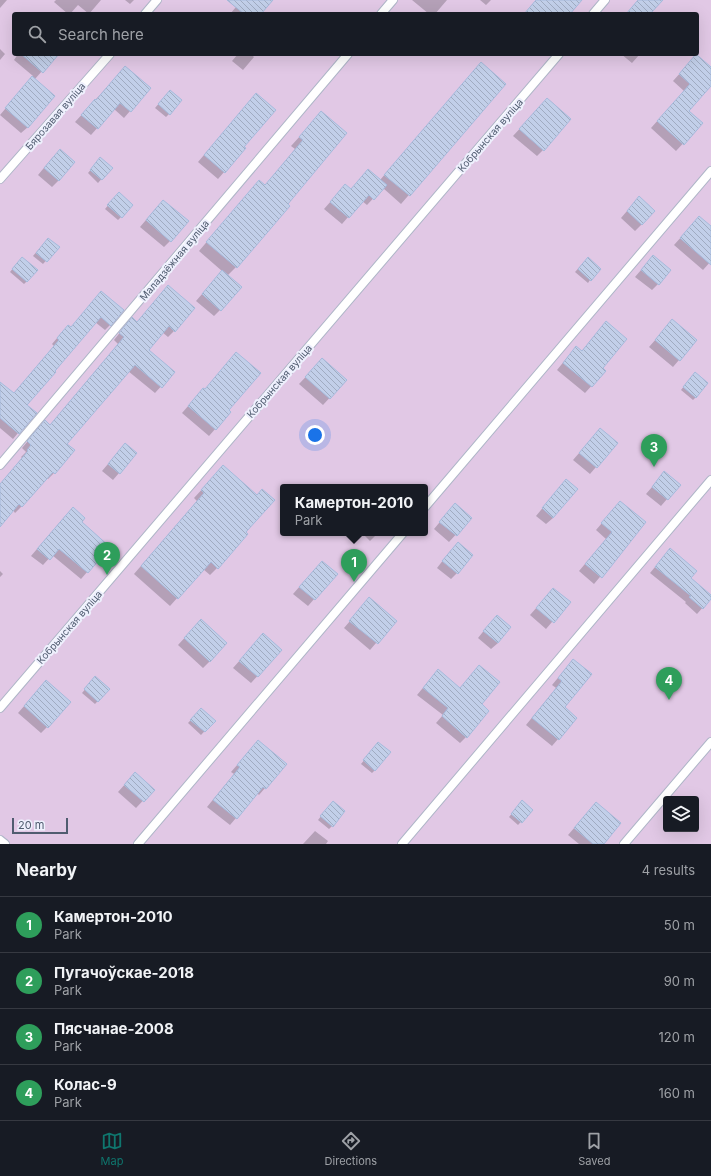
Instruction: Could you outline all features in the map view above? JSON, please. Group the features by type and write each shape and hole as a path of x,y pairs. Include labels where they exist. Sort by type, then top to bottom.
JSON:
{"lane":[{"path":"147,12 157,0"},
{"path":"383,12 393,0"},
{"path":"595,12 605,0"},
{"name":"Бярозавая вуліца","path":"0,178 108,56"},
{"name":"Маладзёжная вуліца","path":"0,465 346,56"},
{"name":"Кобрынская вуліца","path":"0,708 557,56"},
{"path":"428,503 711,171"},
{"path":"402,844 711,480"},
{"path":"138,844 400,536"},
{"path":"624,844 711,742"},
{"path":"0,840 5,844"}],"shaded area":[{"path":"0,0 711,0 711,844 0,844"}],"building":[{"path":"227,0 273,0 263,12 242,12"},
{"path":"536,0 582,0 572,12 526,12"},
{"path":"638,0 663,0 652,12 628,12"},
{"path":"23,56 57,56 43,73"},
{"path":"694,56 698,56 711,67 711,86 689,111 703,123 684,145 657,121 690,84 679,74"},
{"path":"481,62 506,84 410,196 384,175"},
{"path":"125,66 151,88 131,112 120,103 98,129 81,115"},
{"path":"32,76 55,96 28,128 5,108"},
{"path":"170,90 182,100 170,115 158,104"},
{"path":"256,93 276,110 244,147 246,148 225,173 204,155"},
{"path":"547,98 571,119 544,151 519,129"},
{"path":"321,111 347,133 288,204 290,206 237,268 206,242 259,180 265,185 303,140 299,137"},
{"path":"60,149 75,162 59,181 44,168"},
{"path":"100,157 113,168 102,180 90,170"},
{"path":"368,169 387,185 374,200 369,195 349,218 330,202 345,184 351,189"},
{"path":"119,192 133,205 122,218 107,205"},
{"path":"639,196 655,211 642,225 627,211"},
{"path":"163,200 189,221 171,242 146,220"},
{"path":"699,216 711,226 711,265 680,238"},
{"path":"48,238 60,247 47,262 36,253"},
{"path":"653,255 671,270 659,285 641,270"},
{"path":"22,257 38,270 27,282 12,269"},
{"path":"588,257 601,269 591,281 578,269"},
{"path":"222,270 242,287 221,311 202,294"},
{"path":"168,285 195,308 175,332 169,326 149,350 175,372 162,388 135,365 67,444 75,450 55,474 53,472 22,507 19,504 0,527 0,484 28,451 27,450 31,445 27,441 45,420 50,425 124,337 119,333 132,317 137,322"},
{"path":"101,291 124,310 111,326 101,317 55,371 56,372 27,405 37,413 19,434 0,418 0,382 14,393 59,340 57,338 68,325 71,327"},
{"path":"672,319 697,340 680,361 655,340"},
{"path":"606,321 627,339 603,368 606,371 592,387 563,363 576,346 582,351"},
{"path":"236,352 261,373 229,410 231,412 216,430 188,406 203,388 205,389"},
{"path":"322,358 347,380 330,399 305,377"},
{"path":"695,372 708,383 696,398 683,387"},
{"path":"600,428 618,443 597,468 579,453"},
{"path":"125,443 137,453 120,474 108,464"},
{"path":"223,465 257,495 262,489 275,500 246,532 248,534 218,569 211,562 178,599 141,566 204,493 201,490"},
{"path":"664,471 681,485 668,500 652,487"},
{"path":"566,479 578,489 553,518 542,508"},
{"path":"620,501 646,522 602,578 585,564 612,532 601,523"},
{"path":"455,503 472,518 457,536 439,522"},
{"path":"73,507 85,518 82,522 110,547 88,573 59,549 50,560 37,549"},
{"path":"458,542 473,555 458,574 442,561"},
{"path":"670,548 697,571 691,578 711,595 711,599 703,609 689,597 691,596 655,567"},
{"path":"322,561 338,574 315,600 299,587"},
{"path":"553,588 571,602 554,623 536,608"},
{"path":"369,597 397,621 378,644 349,621"},
{"path":"497,615 511,627 498,643 483,631"},
{"path":"201,619 227,643 210,662 184,638"},
{"path":"263,633 282,650 258,677 239,661"},
{"path":"573,659 592,674 565,707 577,718 559,740 532,718 562,681 558,678"},
{"path":"479,665 500,682 482,704 489,711 467,738 442,716 448,708 423,688 438,669 460,688"},
{"path":"95,676 110,689 98,702 84,689"},
{"path":"46,680 71,702 48,728 24,706"},
{"path":"201,708 216,721 205,732 190,720"},
{"path":"258,740 287,764 266,789 263,787 237,819 213,800 240,767 237,765"},
{"path":"378,742 391,752 375,771 363,760"},
{"path":"135,772 155,790 144,802 124,785"},
{"path":"522,800 533,810 522,823 511,814"},
{"path":"333,801 345,811 333,827 320,816"},
{"path":"596,802 621,823 604,844 593,844 574,828"}],"place":[{"name":"Пясчанае-2008","path":"654,467"},
{"name":"Пугачоўскае-2018","path":"107,575"},
{"name":"Камертон-2010","path":"354,582"},
{"name":"Колас-9","path":"669,700"}]}
